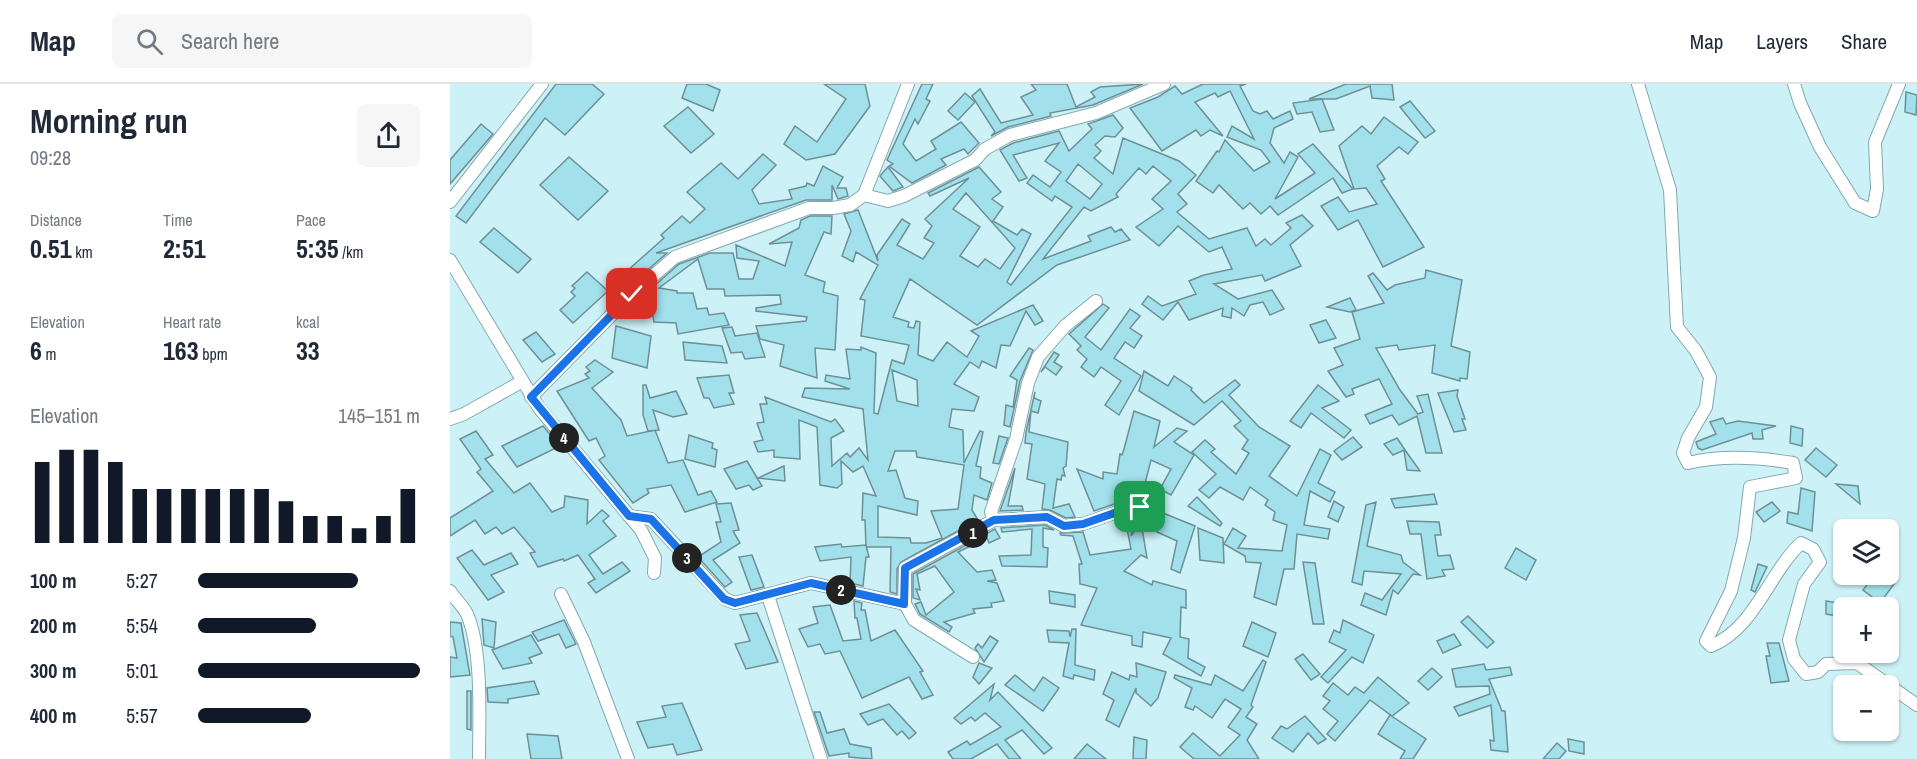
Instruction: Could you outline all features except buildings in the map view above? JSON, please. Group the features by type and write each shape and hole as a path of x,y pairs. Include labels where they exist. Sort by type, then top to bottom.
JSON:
{"street":[{"path":"450,202 542,84"},
{"path":"531,397 632,294 675,257 808,208 833,208 849,205 864,195 908,84"},
{"path":"864,195 888,201 904,196 975,160 985,149 1011,135 1096,113 1164,84"},
{"path":"1638,84 1670,190 1677,327 1696,351 1710,377 1706,407 1688,438 1683,453 1688,463 1712,457 1774,459 1793,463 1796,478 1750,487 1744,537 1731,591 1706,641 1711,646 1722,641 1754,609 1788,555 1802,543 1813,549 1820,562 1804,584 1788,640 1794,659 1806,674 1818,672 1826,664 1857,663 1917,705"},
{"path":"1794,84 1820,147 1855,203 1873,211 1877,189 1875,142 1899,84"},
{"path":"450,261 531,397 641,530 655,558 654,573"},
{"path":"994,520 991,512 1016,439 1028,383 1038,357 1065,326 1096,301"},
{"path":"450,419 464,414 521,382"},
{"path":"973,657 914,620 904,604 905,568 994,520 1047,517 1064,526 1083,524 1126,509 1140,507"},
{"path":"629,516 651,519 724,599 735,603 811,583 904,604"},
{"path":"450,591 466,614 472,632 478,673 479,759"},
{"path":"561,594 584,642 628,759"},
{"path":"768,596 821,759"}],"route":[{"path":"632,294 531,397 629,516 651,519 724,599 735,603 811,583 904,604 905,568 994,520 1029,516 1047,517 1064,526 1083,524 1126,509 1140,507"}]}
